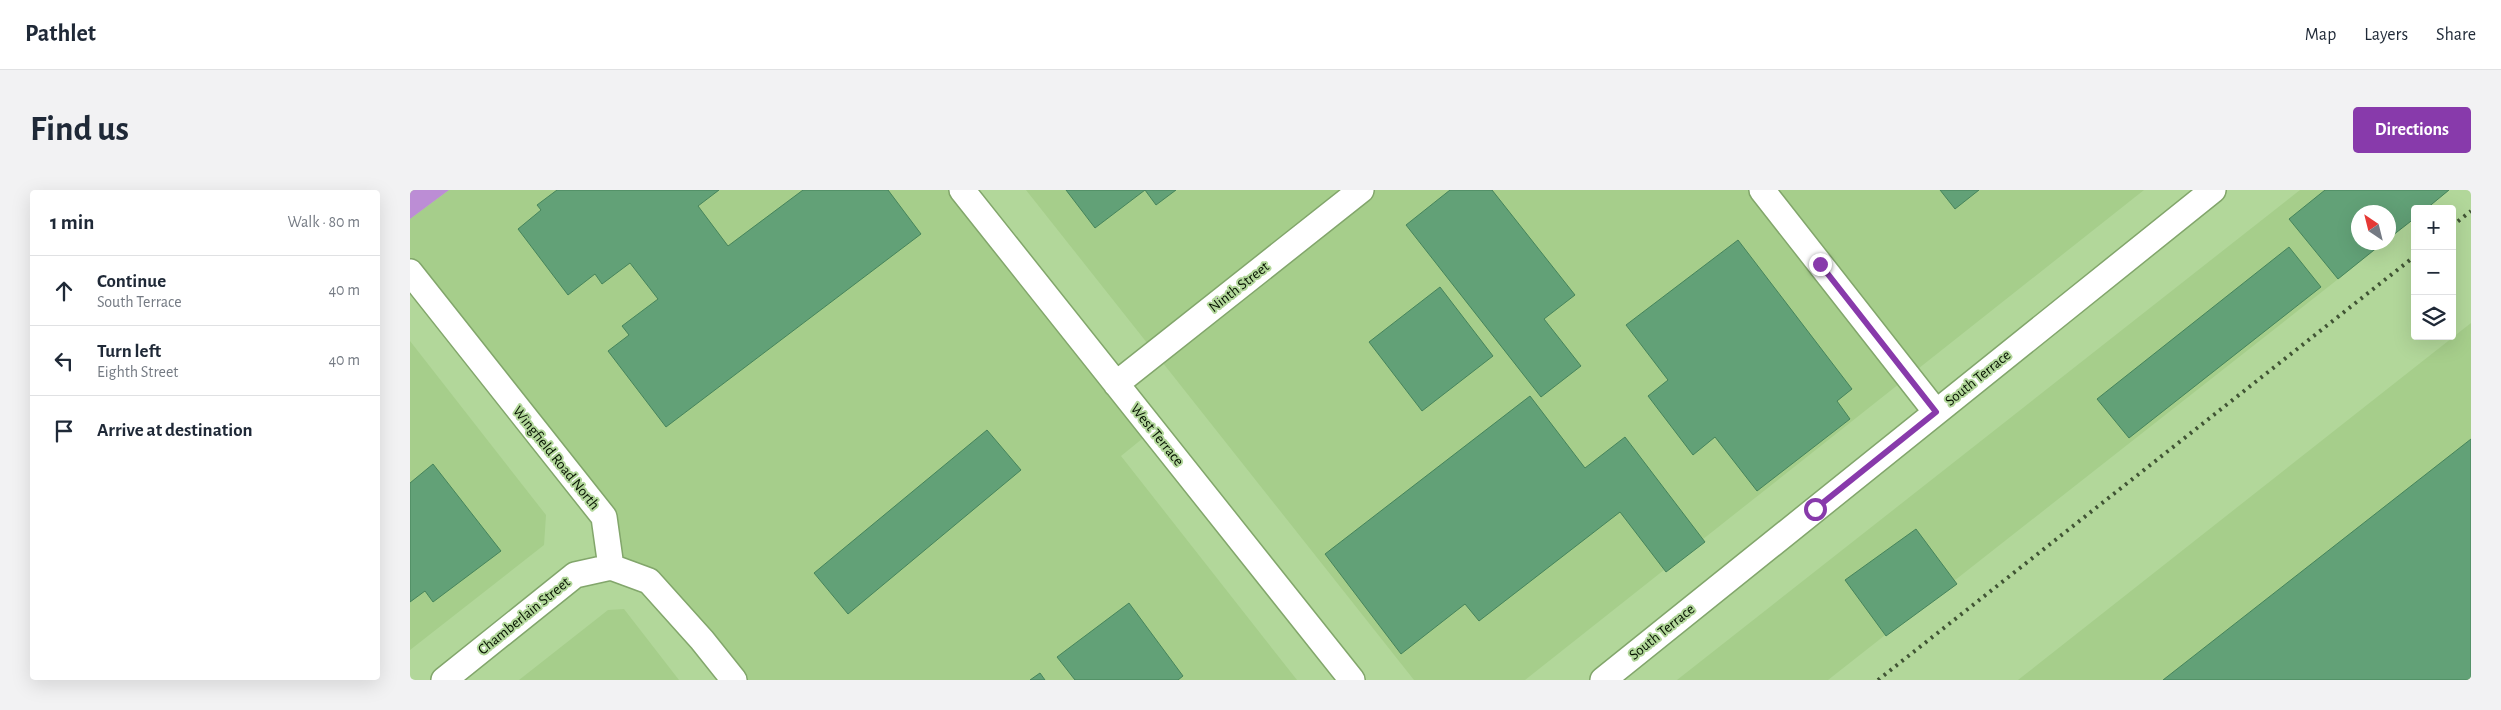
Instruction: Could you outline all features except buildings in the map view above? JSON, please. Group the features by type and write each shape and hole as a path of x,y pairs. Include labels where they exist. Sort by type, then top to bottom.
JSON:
{"street":[{"name":"West Terrace","path":"962,190 1352,680"},
{"name":"Ninth Street","path":"1116,384 1361,190"},
{"path":"1762,190 1936,412"},
{"name":"South Terrace","path":"1602,680 2213,190"},
{"name":"Wingfield Road North","path":"410,272 604,517 612,567"},
{"path":"612,567 649,581 702,640 734,680"},
{"name":"Chamberlain Street","path":"444,680 575,575 612,567"}],"shaded area":[{"path":"410,190 449,190 410,219"},
{"path":"449,190 962,190 1153,430 1121,456 1297,680 734,680 702,640 611,567 604,517 410,272 410,219"},
{"path":"1026,190 2144,190 1525,680 1414,680"},
{"path":"2300,190 2449,190 2431,205 2411,205 2411,221 2396,233 2396,205 2351,205 2351,250 2375,250 1828,680 1677,680"},
{"path":"2471,323 2471,680 2018,680 2449,340 2456,340 2456,335"},
{"path":"410,341 546,515 544,545 410,650"},
{"path":"624,609 679,680 519,680 608,610"}],"railway":[{"path":"2456,223 2471,211"},
{"path":"1878,680 2411,259"}],"route":[{"path":"1815,509 1936,412 1820,264"}]}
